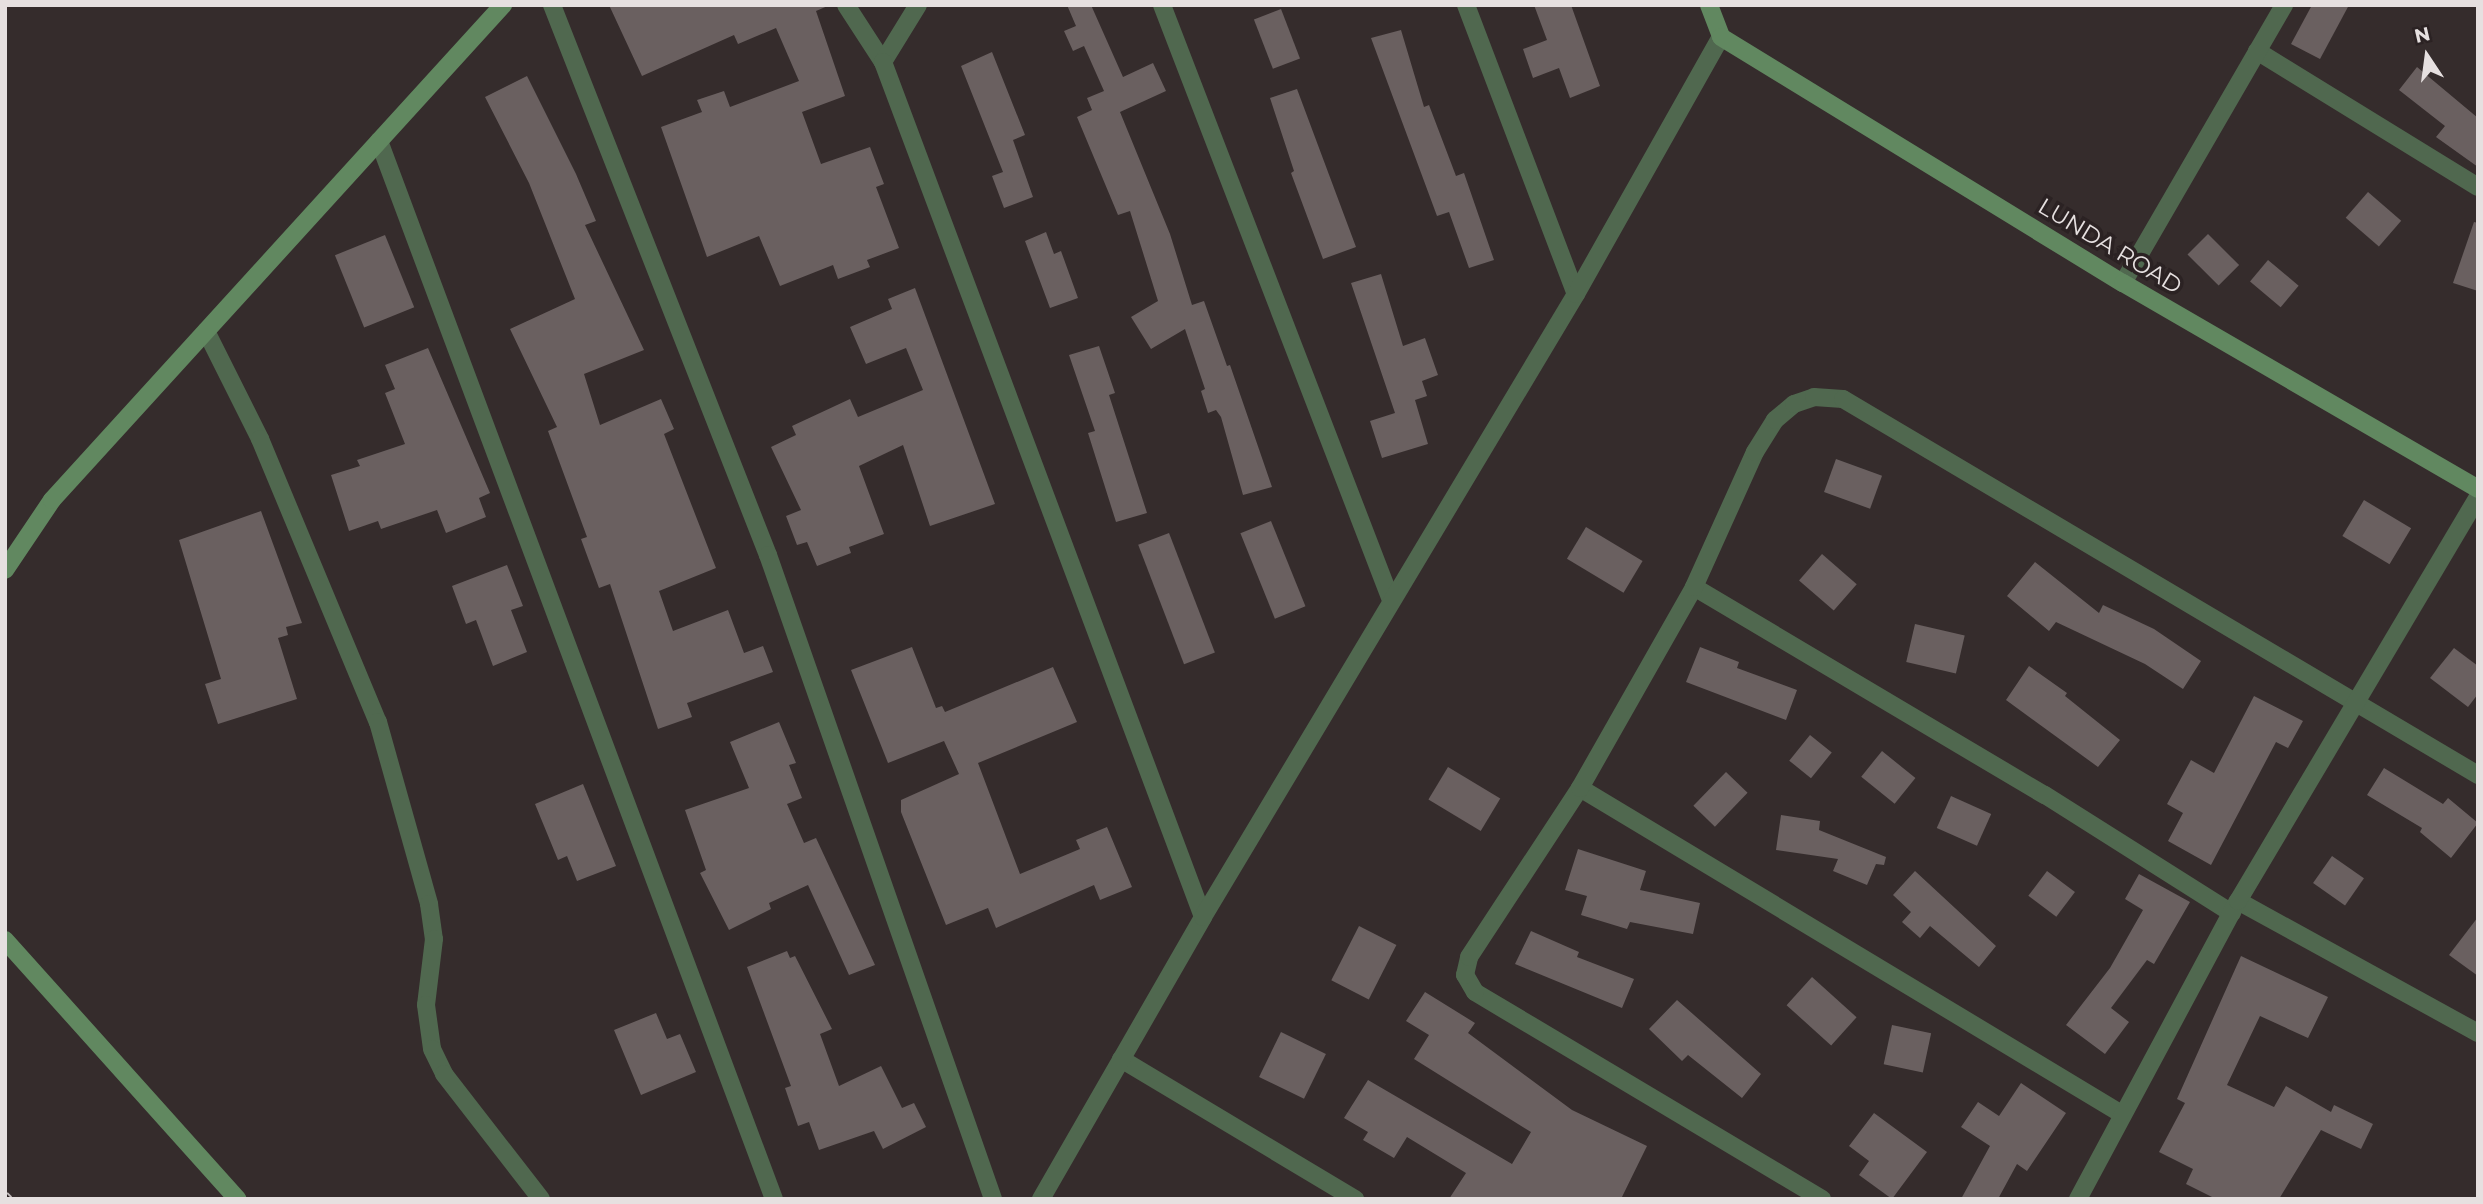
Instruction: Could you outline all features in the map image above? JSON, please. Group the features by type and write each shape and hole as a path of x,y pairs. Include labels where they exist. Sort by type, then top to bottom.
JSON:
{"street":[{"path":"5,570 52,500 503,5"},
{"path":"552,5 768,555 993,1199"},
{"path":"846,5 883,62 1203,917"},
{"path":"883,62 918,5"},
{"path":"1162,5 1391,600"},
{"path":"1466,5 1576,294"},
{"path":"1041,1199 1203,917 1576,294 1721,37 1709,5"},
{"path":"2123,284 2284,5"},
{"name":"LUNDA ROAD","path":"1721,37 2123,284 2478,489"},
{"path":"2257,51 2478,187"},
{"path":"379,141 774,1199"},
{"path":"206,331 260,439 378,722 429,904 434,939 426,1005 432,1049 444,1074 541,1199"},
{"path":"1822,1199 1475,992 1465,975 1469,957 1580,788 1694,587 1755,453 1775,420 1794,404 1814,397 1843,399 2354,706 2478,775"},
{"path":"2078,1199 2120,1113 2235,907 2478,496"},
{"path":"1694,587 2235,907 2478,1034"},
{"path":"1580,788 2120,1113"},
{"path":"5,940 237,1199"},
{"path":"1121,1059 1354,1199"}],"building":[{"path":"609,5 830,5 816,11 845,96 802,112 821,164 870,147 884,184 876,187 899,248 867,260 870,267 838,279 833,265 780,286 759,236 707,257 661,127 702,112 697,100 724,91 730,107 799,81 776,28 738,44 734,35 642,76"},
{"path":"1067,5 1091,5 1123,77 1153,63 1166,91 1120,112 1170,234 1192,305 1204,301 1227,366 1230,365 1272,487 1243,495 1221,417 1216,410 1208,413 1201,391 1205,389 1185,329 1151,349 1131,317 1158,301 1130,211 1118,215 1077,117 1092,110 1087,98 1104,91 1084,46 1073,51 1064,31 1076,26"},
{"path":"1534,5 1571,5 1600,86 1570,98 1559,68 1533,78 1523,49 1547,40"},
{"path":"2312,5 2349,5 2320,59 2291,44"},
{"path":"1281,9 1300,58 1273,69 1254,19"},
{"path":"1401,30 1424,107 1429,105 1456,176 1464,173 1494,260 1469,268 1449,212 1437,216 1371,38"},
{"path":"992,52 1025,135 1013,140 1033,197 1004,208 992,176 1003,172 961,66"},
{"path":"2417,67 2478,118 2478,167 2436,137 2445,126 2399,90"},
{"path":"527,76 576,174 596,221 585,225 644,350 584,374 600,425 661,399 674,429 664,434 716,568 659,591 673,631 728,610 744,653 763,646 773,672 687,703 692,717 658,729 610,584 599,588 581,539 587,537 548,431 557,427 510,329 575,299 529,183 485,97"},
{"path":"1297,89 1356,247 1323,259 1291,173 1294,171 1270,98"},
{"path":"2368,192 2401,221 2379,247 2346,218"},
{"path":"2474,222 2478,223 2478,291 2453,283"},
{"path":"1046,232 1054,254 1061,251 1078,298 1050,308 1025,241"},
{"path":"2208,234 2239,265 2219,286 2187,255"},
{"path":"385,235 414,307 364,328 335,255"},
{"path":"2268,260 2299,286 2281,307 2250,281"},
{"path":"1381,274 1403,346 1425,338 1438,375 1422,381 1427,396 1415,400 1428,444 1382,458 1370,421 1395,413 1351,283"},
{"path":"915,288 995,504 930,526 903,445 859,466 884,534 849,547 851,553 817,566 807,542 797,545 786,516 801,510 771,447 796,435 792,426 850,399 858,417 923,390 906,348 866,364 850,327 892,309 888,299"},
{"path":"1099,346 1115,393 1109,395 1147,513 1116,522 1088,433 1095,431 1069,355"},
{"path":"428,348 490,493 479,498 486,517 446,533 437,510 381,529 378,521 349,531 331,475 360,466 357,460 405,444 385,393 395,389 385,365"},
{"path":"1836,459 1882,476 1870,509 1824,492"},
{"path":"2364,500 2411,528 2390,564 2342,536"},
{"path":"261,511 302,623 286,627 288,635 278,638 297,699 218,724 205,684 221,679 179,540"},
{"path":"1271,521 1305,606 1275,619 1240,533"},
{"path":"1586,527 1643,561 1624,593 1567,559"},
{"path":"1169,533 1215,652 1184,664 1138,545"},
{"path":"1822,554 1857,584 1834,611 1799,580"},
{"path":"2035,562 2099,613 2103,605 2154,629 2201,661 2183,689 2145,664 2056,622 2049,631 2007,596"},
{"path":"507,565 523,606 511,610 527,652 493,666 476,620 466,624 452,586"},
{"path":"1915,624 1965,635 1956,673 1906,662"},
{"path":"912,647 936,708 942,706 945,712 1053,667 1077,722 978,763 1020,874 1080,849 1076,840 1107,827 1132,887 1100,900 1094,885 996,928 988,908 946,925 901,812 901,800 959,774 944,741 888,763 851,670"},
{"path":"1700,647 1739,662 1737,668 1797,690 1786,720 1686,682"},
{"path":"2454,648 2478,666 2478,694 2468,707 2430,678"},
{"path":"2029,666 2067,693 2065,696 2120,740 2098,767 2006,700"},
{"path":"2254,696 2303,721 2288,748 2276,742 2211,865 2168,841 2183,813 2167,804 2191,760 2214,773"},
{"path":"779,722 796,763 789,765 802,798 787,804 804,843 816,838 875,965 849,975 808,885 769,903 771,909 729,930 700,873 706,870 685,810 749,788 730,742"},
{"path":"1810,735 1832,753 1811,778 1789,761"},
{"path":"1882,751 1915,778 1895,804 1861,777"},
{"path":"1448,767 1500,798 1481,831 1428,800"},
{"path":"2384,768 2443,804 2448,798 2478,823 2451,858 2420,832 2422,828 2367,795"},
{"path":"1726,772 1748,793 1715,827 1693,806"},
{"path":"583,784 616,866 577,881 567,856 558,860 535,804"},
{"path":"1951,796 1991,814 1977,846 1937,828"},
{"path":"1781,815 1820,821 1819,830 1886,857 1884,865 1876,864 1867,885 1833,871 1838,859 1776,850"},
{"path":"1578,849 1646,871 1640,890 1700,903 1693,934 1630,922 1627,929 1581,915 1587,896 1565,890"},
{"path":"2332,856 2364,878 2345,905 2313,883"},
{"path":"1915,871 1996,946 1979,967 1930,926 1920,938 1902,922 1911,912 1893,895"},
{"path":"2047,871 2075,892 2056,917 2028,896"},
{"path":"2139,874 2190,902 2154,964 2147,960 2111,1008 2129,1022 2105,1054 2066,1025 2110,968 2143,910 2125,899"},
{"path":"2478,917 2478,976 2449,955"},
{"path":"1359,926 1396,945 1369,999 1331,980"},
{"path":"1531,931 1579,952 1577,957 1634,979 1622,1008 1515,964"},
{"path":"787,951 790,958 795,956 832,1029 820,1034 839,1086 881,1066 902,1108 914,1103 926,1127 883,1149 874,1131 819,1150 809,1122 798,1126 785,1088 791,1086 747,967"},
{"path":"2241,956 2328,997 2308,1038 2260,1016 2227,1085 2274,1107 2286,1086 2331,1112 2334,1105 2373,1124 2361,1149 2321,1130 2279,1199 2216,1199 2186,1184 2193,1169 2159,1152 2185,1103 2177,1099"},
{"path":"1812,977 1857,1017 1831,1045 1787,1005"},
{"path":"1425,992 1475,1023 1468,1033 1572,1110 1647,1146 1621,1199 1449,1199 1466,1173 1407,1137 1394,1158 1363,1140 1368,1132 1344,1118 1368,1080 1512,1164 1531,1132 1414,1059 1429,1035 1406,1021"},
{"path":"1677,1000 1761,1074 1742,1098 1688,1055 1682,1061 1649,1029"},
{"path":"656,1013 667,1039 680,1034 696,1072 641,1095 614,1030"},
{"path":"1892,1025 1931,1033 1923,1072 1884,1064"},
{"path":"1281,1032 1326,1054 1304,1099 1259,1077"},
{"path":"2021,1083 2066,1113 2027,1171 2017,1164 1998,1199 1961,1199 1990,1146 1961,1127 1978,1102 1999,1116"},
{"path":"1874,1113 1927,1152 1892,1199 1859,1175 1869,1161 1849,1146"}],"railway":[{"path":"5,1195 9,1199"}]}
